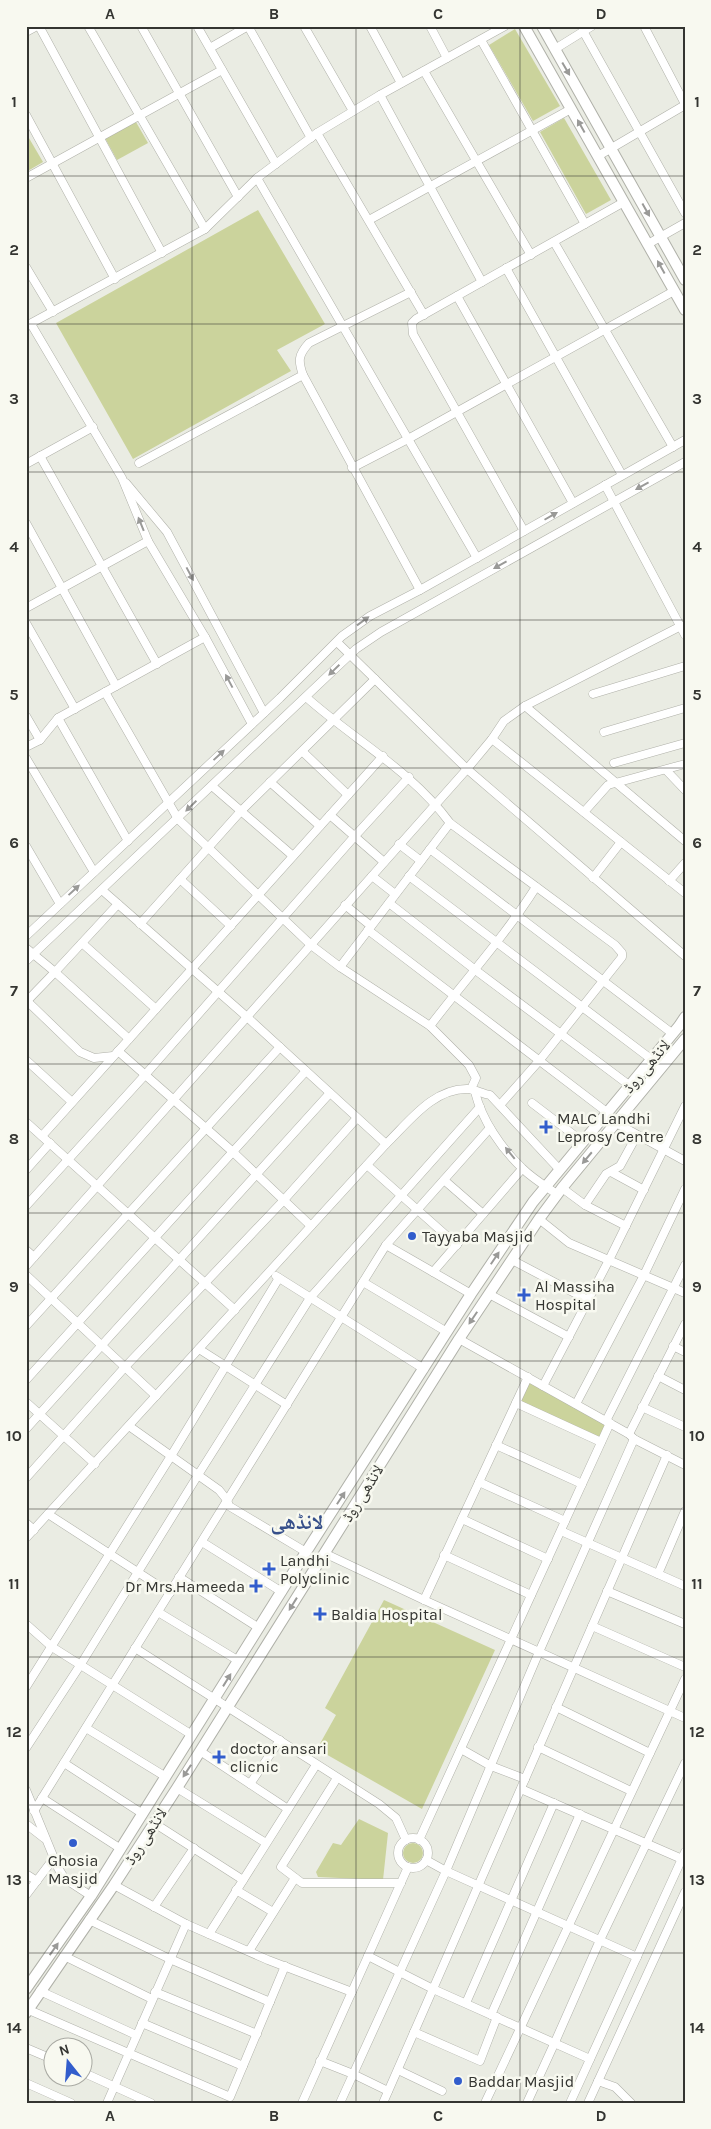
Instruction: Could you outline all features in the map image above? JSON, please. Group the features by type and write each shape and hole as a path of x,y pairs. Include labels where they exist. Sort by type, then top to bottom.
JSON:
{"main road":[{"path":"524,26 685,310"},
{"path":"542,26 685,280"},
{"name":"لانڈھی روڈ","path":"26,1989 91,1896 306,1552 471,1294 545,1186 608,1113 685,1017"},
{"name":"لانڈھی روڈ","path":"27,2011 114,1885 229,1706 459,1338 538,1219 559,1191 684,1042"}],"street":[{"path":"26,32 38,26 162,253"},
{"path":"88,26 205,229"},
{"path":"141,26 238,197"},
{"path":"197,26 276,164"},
{"path":"210,48 248,26 314,135 369,220 424,315"},
{"path":"304,26 352,111"},
{"path":"370,26 401,83"},
{"path":"430,26 447,58"},
{"path":"252,724 206,637 148,541 122,478 28,325 205,229 257,178 314,135 401,83 505,26"},
{"path":"555,49 592,26"},
{"path":"598,156 685,104 644,26"},
{"path":"583,31 685,213"},
{"path":"481,40 585,224"},
{"path":"26,178 222,70"},
{"path":"424,71 531,255"},
{"path":"380,95 482,282"},
{"path":"369,220 571,109"},
{"path":"26,115 115,279"},
{"path":"257,178 477,558"},
{"path":"524,531 413,334 412,323 624,202"},
{"path":"648,244 685,222"},
{"path":"554,242 673,446"},
{"path":"26,267 53,312"},
{"path":"506,268 622,475"},
{"path":"352,468 408,439 674,291"},
{"path":"411,292 309,343 301,352 298,361 303,375 352,468 420,590"},
{"path":"457,296 574,503"},
{"path":"139,463 303,375"},
{"path":"26,464 92,427"},
{"path":"26,936 337,642 370,616 420,590 685,440"},
{"path":"40,456 157,664"},
{"path":"26,960 351,655 381,632 685,462"},
{"path":"122,478 168,532 264,713"},
{"path":"605,485 685,635"},
{"path":"26,523 116,686"},
{"path":"26,608 148,541"},
{"path":"26,624 75,709"},
{"path":"26,1266 467,769 504,721 525,706 681,626"},
{"path":"26,747 40,740 58,718 206,637"},
{"path":"337,642 467,769 685,956"},
{"path":"593,694 685,666"},
{"path":"140,924 241,811 375,679"},
{"path":"105,692 178,819 311,945 340,967 430,1026 469,1064 476,1078 473,1090 490,1128 522,1169 545,1186 559,1191 626,1226"},
{"path":"306,697 333,722 383,756 409,777 436,803 450,822 615,945 622,953 622,957 580,1007 539,1061 500,1105"},
{"path":"525,706 685,840"},
{"path":"604,732 685,708"},
{"path":"26,716 40,740"},
{"path":"58,718 128,841"},
{"path":"492,739 685,893"},
{"path":"614,763 685,743"},
{"path":"303,752 348,795"},
{"path":"42,1136 383,756"},
{"path":"26,758 94,872"},
{"path":"584,812 608,785 685,764"},
{"path":"666,770 685,790"},
{"path":"26,1206 145,1076 282,918 409,777"},
{"path":"270,782 320,826"},
{"path":"212,786 293,856"},
{"path":"330,815 384,862"},
{"path":"340,967 450,822"},
{"path":"593,878 621,842"},
{"path":"399,844 421,861"},
{"path":"26,846 60,904"},
{"path":"430,849 673,1034"},
{"path":"670,881 685,863"},
{"path":"372,876 395,894"},
{"path":"409,876 651,1059"},
{"path":"180,879 231,926"},
{"path":"430,1026 518,915 536,887"},
{"path":"102,890 280,1047 386,1144"},
{"path":"389,903 629,1085"},
{"path":"118,904 26,1001 80,1052 94,1058 115,1054 145,1076 234,1152 311,1226"},
{"path":"345,906 453,996 608,1113"},
{"path":"82,943 156,1009"},
{"path":"678,950 685,943"},
{"path":"26,948 34,953 129,1039"},
{"path":"26,1326 280,1047"},
{"path":"26,1060 72,1102"},
{"path":"26,1380 306,1071"},
{"path":"26,1538 386,1144 429,1103 441,1095 473,1090 490,1095 559,1169"},
{"path":"26,1429 330,1094"},
{"path":"532,1103 583,1142"},
{"path":"543,1386 609,1260 662,1149 685,1106"},
{"path":"26,1748 81,1664 310,1298 480,1107"},
{"path":"26,1478 126,1367 283,1201 358,1118"},
{"path":"26,1122 235,1310"},
{"path":"616,1123 685,1161"},
{"path":"34,1811 386,1246 490,1128"},
{"path":"585,1205 603,1178 620,1166 637,1135"},
{"path":"26,1170 50,1144"},
{"path":"367,1165 456,1245"},
{"path":"433,1272 522,1169"},
{"path":"611,1172 644,1190"},
{"path":"444,1180 483,1214"},
{"path":"576,1404 644,1276 685,1189"},
{"path":"538,1219 569,1243 685,1293"},
{"path":"386,1246 471,1294"},
{"path":"26,1250 34,1257"},
{"path":"512,1260 588,1300"},
{"path":"419,1840 601,1442 608,1422 685,1265"},
{"path":"270,1272 424,1368"},
{"path":"26,1275 156,1396"},
{"path":"26,1687 171,1456 278,1278"},
{"path":"363,1282 447,1332"},
{"path":"489,1294 569,1337"},
{"path":"340,2103 446,1871 539,1652 588,1543 642,1407 685,1324"},
{"path":"459,1338 685,1465"},
{"path":"674,1346 685,1352"},
{"path":"199,1349 287,1405"},
{"path":"658,1376 685,1390"},
{"path":"424,1600 528,1377"},
{"path":"26,1402 94,1464"},
{"path":"516,1403 601,1442"},
{"path":"642,1407 685,1427"},
{"path":"129,1426 219,1490 229,1506 306,1552"},
{"path":"496,1446 582,1484"},
{"path":"383,2103 667,1455"},
{"path":"479,1482 565,1521"},
{"path":"658,1574 685,1511"},
{"path":"48,1514 170,1593"},
{"path":"462,1519 548,1559"},
{"path":"26,1523 34,1530"},
{"path":"560,1530 685,1586"},
{"path":"202,1542 282,1592"},
{"path":"324,1553 685,1718"},
{"path":"444,1556 531,1595"},
{"path":"179,1577 259,1628"},
{"path":"607,1591 685,1624"},
{"path":"158,1612 239,1661"},
{"path":"26,1624 52,1647 192,1735"},
{"path":"592,1626 685,1667"},
{"path":"136,1648 379,1804 396,1818 406,1840"},
{"path":"485,2103 685,1680"},
{"path":"556,1707 650,1753"},
{"path":"86,1728 166,1777"},
{"path":"250,1784 280,1740"},
{"path":"538,1747 631,1791"},
{"path":"461,1749 491,1766 525,1779"},
{"path":"200,1751 288,1809"},
{"path":"527,2103 600,1940 685,1762"},
{"path":"64,1763 143,1814"},
{"path":"209,1934 316,1765"},
{"path":"337,1778 281,1867 302,1883 401,1883"},
{"path":"176,1788 266,1843"},
{"path":"521,1789 645,1843 683,1855 570,2103"},
{"path":"26,1790 64,1879 91,1896"},
{"path":"42,1798 121,1849"},
{"path":"466,2003 554,1803"},
{"path":"414,2032 480,2061 494,2016 536,1910 580,1814"},
{"path":"154,1822 243,1880"},
{"path":"26,1824 46,1840"},
{"path":"414,1838 419,1840 428,1850 426,1860 418,1867 408,1867 401,1862 398,1852 402,1843 406,1840 414,1838"},
{"path":"154,1907 194,1848"},
{"path":"26,1895 54,1858"},
{"path":"426,1860 446,1871 637,1956"},
{"path":"302,2103 408,1867"},
{"path":"26,1874 36,1881"},
{"path":"249,1951 295,1878"},
{"path":"114,1885 186,1924 352,1992"},
{"path":"236,1890 273,1912"},
{"path":"588,2103 685,1892"},
{"path":"89,1920 170,1959 270,2002"},
{"path":"107,2103 186,1924"},
{"path":"64,1956 154,1996 257,2034"},
{"path":"368,1956 590,2060"},
{"path":"27,2011 230,2097 285,1966"},
{"path":"40,1991 136,2035"},
{"path":"142,2023 243,2066"},
{"path":"26,2048 42,2055"},
{"path":"320,2061 388,2091"},
{"path":"398,2070 442,2091"},
{"path":"92,2076 151,2103"},
{"path":"598,2081 615,2087 631,2103"},
{"path":"26,2083 71,2103"}],"green space":[{"path":"515,29 560,106 533,121 489,45"},
{"path":"564,118 611,200 586,214 540,132"},
{"path":"136,122 148,143 117,160 105,138"},
{"path":"26,133 43,162 26,172"},
{"path":"258,210 325,324 277,350 291,371 133,459 56,323"},
{"path":"528,1377 610,1423 601,1442 516,1403"},
{"path":"384,1600 495,1650 422,1809 317,1749 336,1715 325,1708"},
{"path":"359,1819 388,1833 383,1880 318,1877 316,1872 333,1843 341,1845"},
{"path":"409,1843 417,1843 423,1849 423,1857 417,1863 409,1863 403,1857 403,1849"}],"place":[{"name":"MALC Landhi Leprosy Centre","path":"546,1127"},
{"name":"Tayyaba Masjid","path":"412,1236"},
{"name":"Al Massiha Hospital","path":"524,1295"},
{"name":"Landhi Polyclinic","path":"269,1569"},
{"name":"Dr Mrs.Hameeda","path":"256,1586"},
{"name":"Baldia Hospital","path":"320,1614"},
{"name":"doctor ansari clicnic","path":"219,1757"},
{"name":"Ghosia Masjid","path":"73,1843"},
{"name":"Baddar Masjid","path":"458,2081"}],"district":[{"name":"لانڈھی","path":"297,1522"}]}
